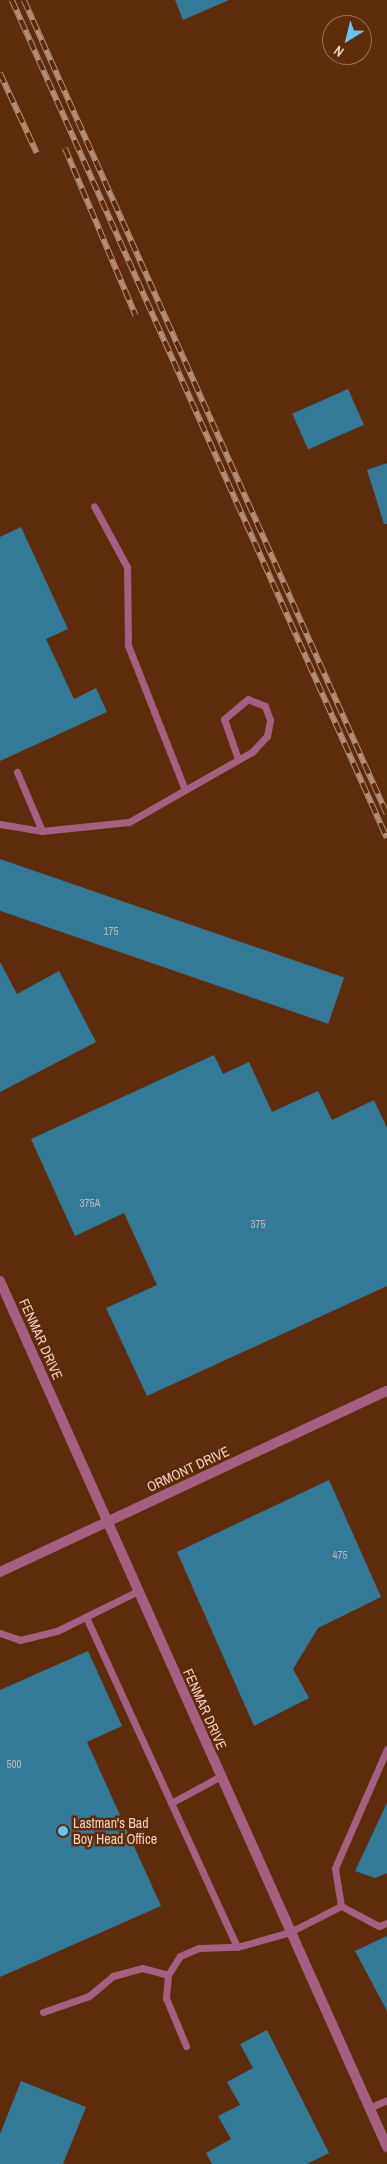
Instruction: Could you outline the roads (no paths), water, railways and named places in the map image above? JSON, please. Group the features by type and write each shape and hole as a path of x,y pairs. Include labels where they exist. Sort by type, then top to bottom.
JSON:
{"street":[{"name":"FENMAR DRIVE","path":"0,1281 290,1932 370,2108 384,2130 387,2147"},
{"name":"ORMONT DRIVE","path":"0,1572 387,1391"}],"lane":[{"path":"94,506 127,567 128,644 185,790"},
{"path":"0,824 42,831 129,822 252,752 266,736 270,720 265,706 248,699 224,719 238,759"},
{"path":"17,772 42,831"},
{"path":"0,1633 20,1640 57,1631 138,1591"},
{"path":"86,1617 237,1946"},
{"path":"341,1906 335,1868 387,1749"},
{"path":"171,1803 221,1776"},
{"path":"341,1906 379,1926 387,1923"},
{"path":"186,2046 166,1998 168,1975 180,1956 200,1948 237,1946 290,1932 341,1906"},
{"path":"44,2012 89,1996 113,1976 142,1968 168,1975"},
{"path":"370,2108 387,2100"}],"railway":[{"path":"12,0 387,838"},
{"path":"24,0 387,814"},
{"path":"0,73 37,153"},
{"path":"65,148 136,316"}],"place":[{"name":"Lastman's Bad Boy Head Office","path":"63,1831"}]}
